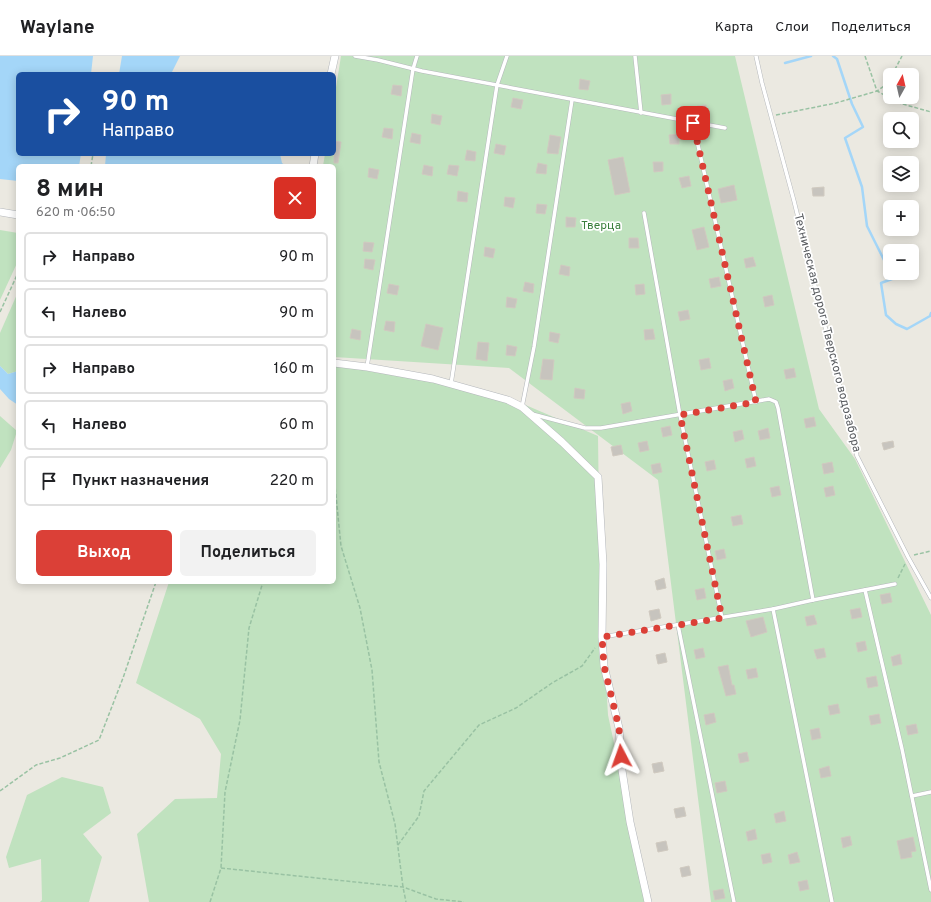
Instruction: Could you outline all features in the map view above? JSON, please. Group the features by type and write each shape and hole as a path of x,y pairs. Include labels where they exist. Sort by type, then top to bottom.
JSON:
{"street":[{"path":"331,72 335,56"},
{"path":"0,212 16,215"},
{"path":"336,363 367,367 451,384 508,400 522,407 562,442 598,477 603,564 602,637 604,666 619,728 622,770 630,822 648,902"}],"lane":[{"path":"355,56 413,69 572,100 726,128"},
{"path":"367,367 413,69 417,56"},
{"path":"451,384 497,85 507,56"},
{"path":"635,56 641,113"},
{"name":"Техническая дорога Тверского водозабора","path":"756,56 858,456 908,557 931,598"},
{"path":"522,407 534,347 572,100"},
{"path":"693,123 756,402"},
{"path":"644,213 680,415 722,618"},
{"path":"530,414 585,428 601,428 769,400 776,402 813,600"},
{"path":"602,637 773,609 895,584"},
{"path":"864,590 902,750 931,890"},
{"path":"773,609 832,902"},
{"path":"678,625 734,902"},
{"path":"912,796 931,792"}],"path":[{"path":"865,56 877,91 899,103 931,112"},
{"path":"896,68 902,56"},
{"path":"771,116 836,103 877,91 883,87"},
{"path":"0,312 16,277"},
{"path":"336,496 341,546 360,608 372,670 379,762 395,824 406,902"},
{"path":"0,791 36,765 60,758 99,740 123,678 155,584"},
{"path":"210,902 221,868 225,792 240,720 249,628 263,584"},
{"path":"398,845 419,816 424,791 479,725 516,708 552,683 582,666 602,637"},
{"path":"221,868 403,887 436,899 464,902"}],"green space":[{"name":"Тверца","path":"341,56 735,56 819,409 855,459 931,615 931,902 711,902 658,480 509,368 336,357 336,164 323,164 325,156 336,156 336,87"},
{"path":"0,230 16,233 16,265 0,300"},
{"path":"16,297 16,372 8,374 0,366 0,333"},
{"path":"336,365 500,394 598,436 600,587 608,715 648,902 149,902 137,834 175,799 217,798 221,754 200,719 136,683 168,584 336,584"},
{"path":"0,416 16,430 16,434 11,450 0,468"},
{"path":"62,777 103,787 111,813 83,834 102,857 89,902 40,902 42,900 41,859 9,868 6,857 27,795"}],"water":[{"path":"0,56 93,56 91,72 16,72 16,156 81,156 79,164 16,164 16,181 0,179"},
{"path":"122,56 180,56 172,72 119,72"},
{"path":"106,156 280,156 283,164 105,164"},
{"path":"0,366 8,374 16,372 16,404 9,399 0,389"}],"building":[{"path":"580,79 590,81 588,90 579,89"},
{"path":"393,85 402,86 401,96 391,94"},
{"path":"671,94 671,104 662,105 661,95"},
{"path":"513,98 523,100 521,109 511,107"},
{"path":"706,105 707,115 697,115 697,106"},
{"path":"432,114 442,116 440,125 431,123"},
{"path":"384,128 393,129 392,139 382,137"},
{"path":"412,133 421,135 420,144 410,142"},
{"path":"679,134 679,144 670,144 669,135"},
{"path":"550,135 561,137 558,154 547,153"},
{"path":"336,141 341,142 338,163 334,163 334,156 336,156"},
{"path":"496,144 506,146 504,155 494,153"},
{"path":"467,150 476,152 475,161 465,160"},
{"path":"623,157 630,192 615,195 608,160"},
{"path":"653,162 663,162 663,171 654,172"},
{"path":"538,163 547,165 546,174 536,173"},
{"path":"424,165 433,167 432,176 422,174"},
{"path":"449,165 459,166 457,176 447,174"},
{"path":"369,168 379,170 377,179 368,177"},
{"path":"689,176 691,186 682,188 679,178"},
{"path":"734,185 737,200 721,203 718,189"},
{"path":"824,187 824,196 813,196 812,188"},
{"path":"458,191 468,193 467,202 457,201"},
{"path":"505,197 515,198 513,208 504,206"},
{"path":"537,204 547,205 545,214 536,213"},
{"path":"566,217 576,218 575,227 566,227"},
{"path":"704,227 709,247 697,250 692,230"},
{"path":"629,238 638,238 639,248 629,248"},
{"path":"364,242 374,243 372,252 363,251"},
{"path":"485,247 495,249 493,258 484,256"},
{"path":"753,257 756,266 746,268 744,259"},
{"path":"365,259 375,260 373,270 364,268"},
{"path":"561,265 570,267 569,276 559,274"},
{"path":"719,277 721,286 711,288 709,279"},
{"path":"525,282 534,284 533,293 523,291"},
{"path":"389,284 399,286 397,295 387,293"},
{"path":"644,284 645,294 636,295 635,285"},
{"path":"772,295 774,305 765,307 763,297"},
{"path":"507,297 517,299 515,308 506,307"},
{"path":"688,310 690,319 680,321 678,312"},
{"path":"386,321 395,322 394,332 384,330"},
{"path":"426,324 443,328 438,350 421,346"},
{"path":"352,329 361,331 360,340 350,338"},
{"path":"653,329 655,339 645,340 644,330"},
{"path":"550,332 560,334 558,343 549,341"},
{"path":"478,342 489,343 487,361 476,359"},
{"path":"507,345 517,347 515,356 506,355"},
{"path":"709,358 711,368 701,370 699,360"},
{"path":"543,359 554,360 552,380 540,379"},
{"path":"794,368 796,377 786,379 784,370"},
{"path":"732,379 734,388 725,391 723,381"},
{"path":"575,388 585,390 584,399 574,398"},
{"path":"630,402 632,411 623,414 621,404"},
{"path":"814,417 816,426 806,428 804,419"},
{"path":"670,426 672,435 663,437 661,428"},
{"path":"768,428 770,438 760,440 758,431"},
{"path":"742,430 744,439 735,442 733,432"},
{"path":"647,441 649,450 640,452 638,443"},
{"path":"893,441 894,447 884,450 882,443"},
{"path":"621,445 623,454 613,456 611,447"},
{"path":"754,457 756,466 747,468 745,459"},
{"path":"714,460 716,469 707,471 705,462"},
{"path":"832,462 834,472 824,474 822,464"},
{"path":"660,463 662,472 653,474 651,465"},
{"path":"779,486 781,495 772,497 770,488"},
{"path":"833,486 835,495 826,497 824,488"},
{"path":"741,515 743,524 733,526 731,517"},
{"path":"724,549 726,558 717,560 715,551"},
{"path":"664,578 666,588 657,590 655,581"},
{"path":"704,588 706,598 697,600 695,590"},
{"path":"890,593 892,602 882,604 880,595"},
{"path":"860,608 862,617 852,619 850,610"},
{"path":"659,609 661,618 651,621 649,611"},
{"path":"814,615 817,624 807,626 805,617"},
{"path":"763,617 767,632 751,637 746,621"},
{"path":"865,641 867,650 858,652 856,643"},
{"path":"703,648 705,657 696,659 694,650"},
{"path":"824,648 826,657 817,659 814,650"},
{"path":"665,653 667,662 658,664 656,655"},
{"path":"900,654 902,664 893,666 891,657"},
{"path":"728,665 732,685 734,685 736,694 726,696 718,667"},
{"path":"756,668 758,677 748,679 746,670"},
{"path":"876,676 878,686 868,688 866,678"},
{"path":"838,704 840,713 830,715 828,706"},
{"path":"714,713 716,722 706,725 704,715"},
{"path":"879,714 881,723 871,725 869,716"},
{"path":"916,724 918,733 908,735 906,726"},
{"path":"819,728 821,738 812,740 810,730"},
{"path":"747,752 749,761 740,763 738,754"},
{"path":"662,762 664,771 654,773 652,764"},
{"path":"829,766 831,776 821,778 819,769"},
{"path":"725,781 727,791 717,793 715,783"},
{"path":"684,807 686,816 676,818 674,809"},
{"path":"784,811 786,821 776,823 774,814"},
{"path":"755,829 757,839 748,841 746,832"},
{"path":"850,836 852,845 843,848 841,838"},
{"path":"913,837 916,851 911,852 912,857 901,859 897,841"},
{"path":"666,841 668,850 658,852 656,843"},
{"path":"797,852 800,862 790,864 788,855"},
{"path":"770,853 772,862 763,864 761,855"},
{"path":"689,866 691,875 682,877 680,868"},
{"path":"807,880 809,889 800,891 798,882"},
{"path":"723,889 725,898 715,900 713,891"}],"waterway":[{"path":"785,63 811,56"},
{"path":"833,56 837,59 852,104 863,127 845,138 862,187 867,226 892,279 881,283 886,315 896,324 907,329 930,316 931,313"}],"route":[{"path":"621,756 619,728 604,666 602,637 722,618 680,415 756,402 693,123"}]}
